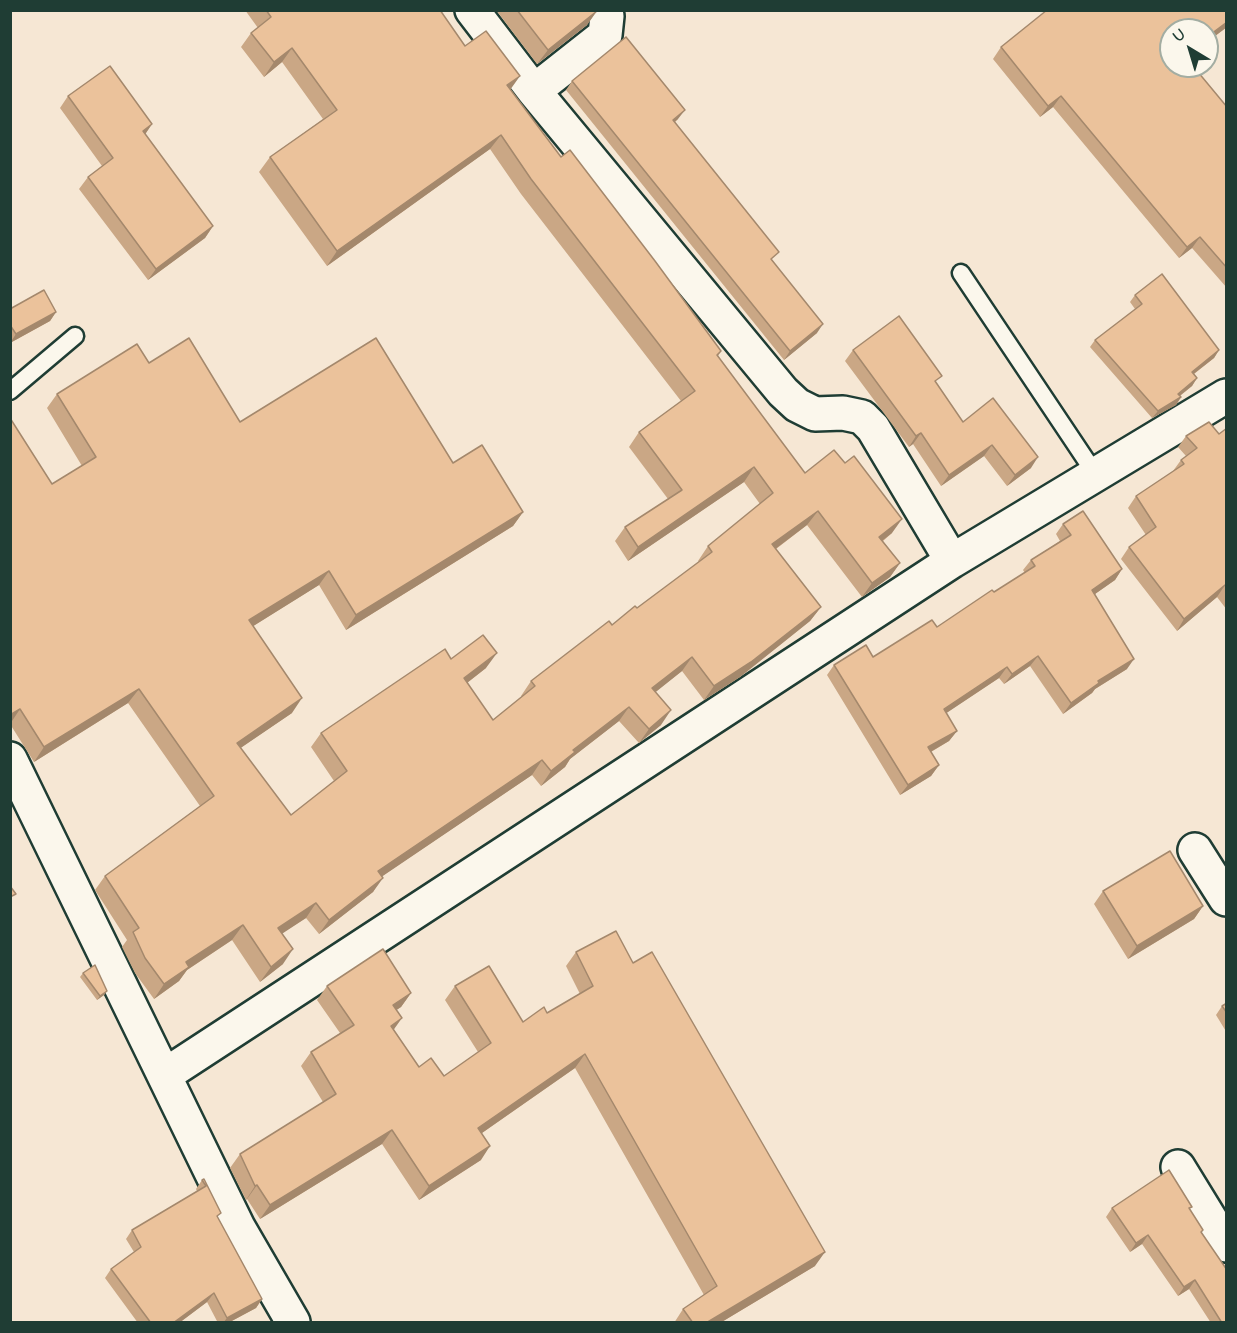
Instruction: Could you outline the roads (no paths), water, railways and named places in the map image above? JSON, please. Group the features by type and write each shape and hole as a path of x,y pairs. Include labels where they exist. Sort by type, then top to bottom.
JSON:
{"street":[{"path":"472,10 534,91 783,392 797,405 816,414 843,413 862,417 873,428 952,561"},
{"path":"534,91 605,35 607,16 605,10"},
{"path":"165,1075 952,561 1227,396"},
{"path":"10,759 238,1227 293,1323"},
{"path":"1195,850 1227,899"},
{"path":"1178,1167 1227,1245"}],"lane":[{"path":"961,273 1096,474"},
{"path":"10,391 75,336"}]}
